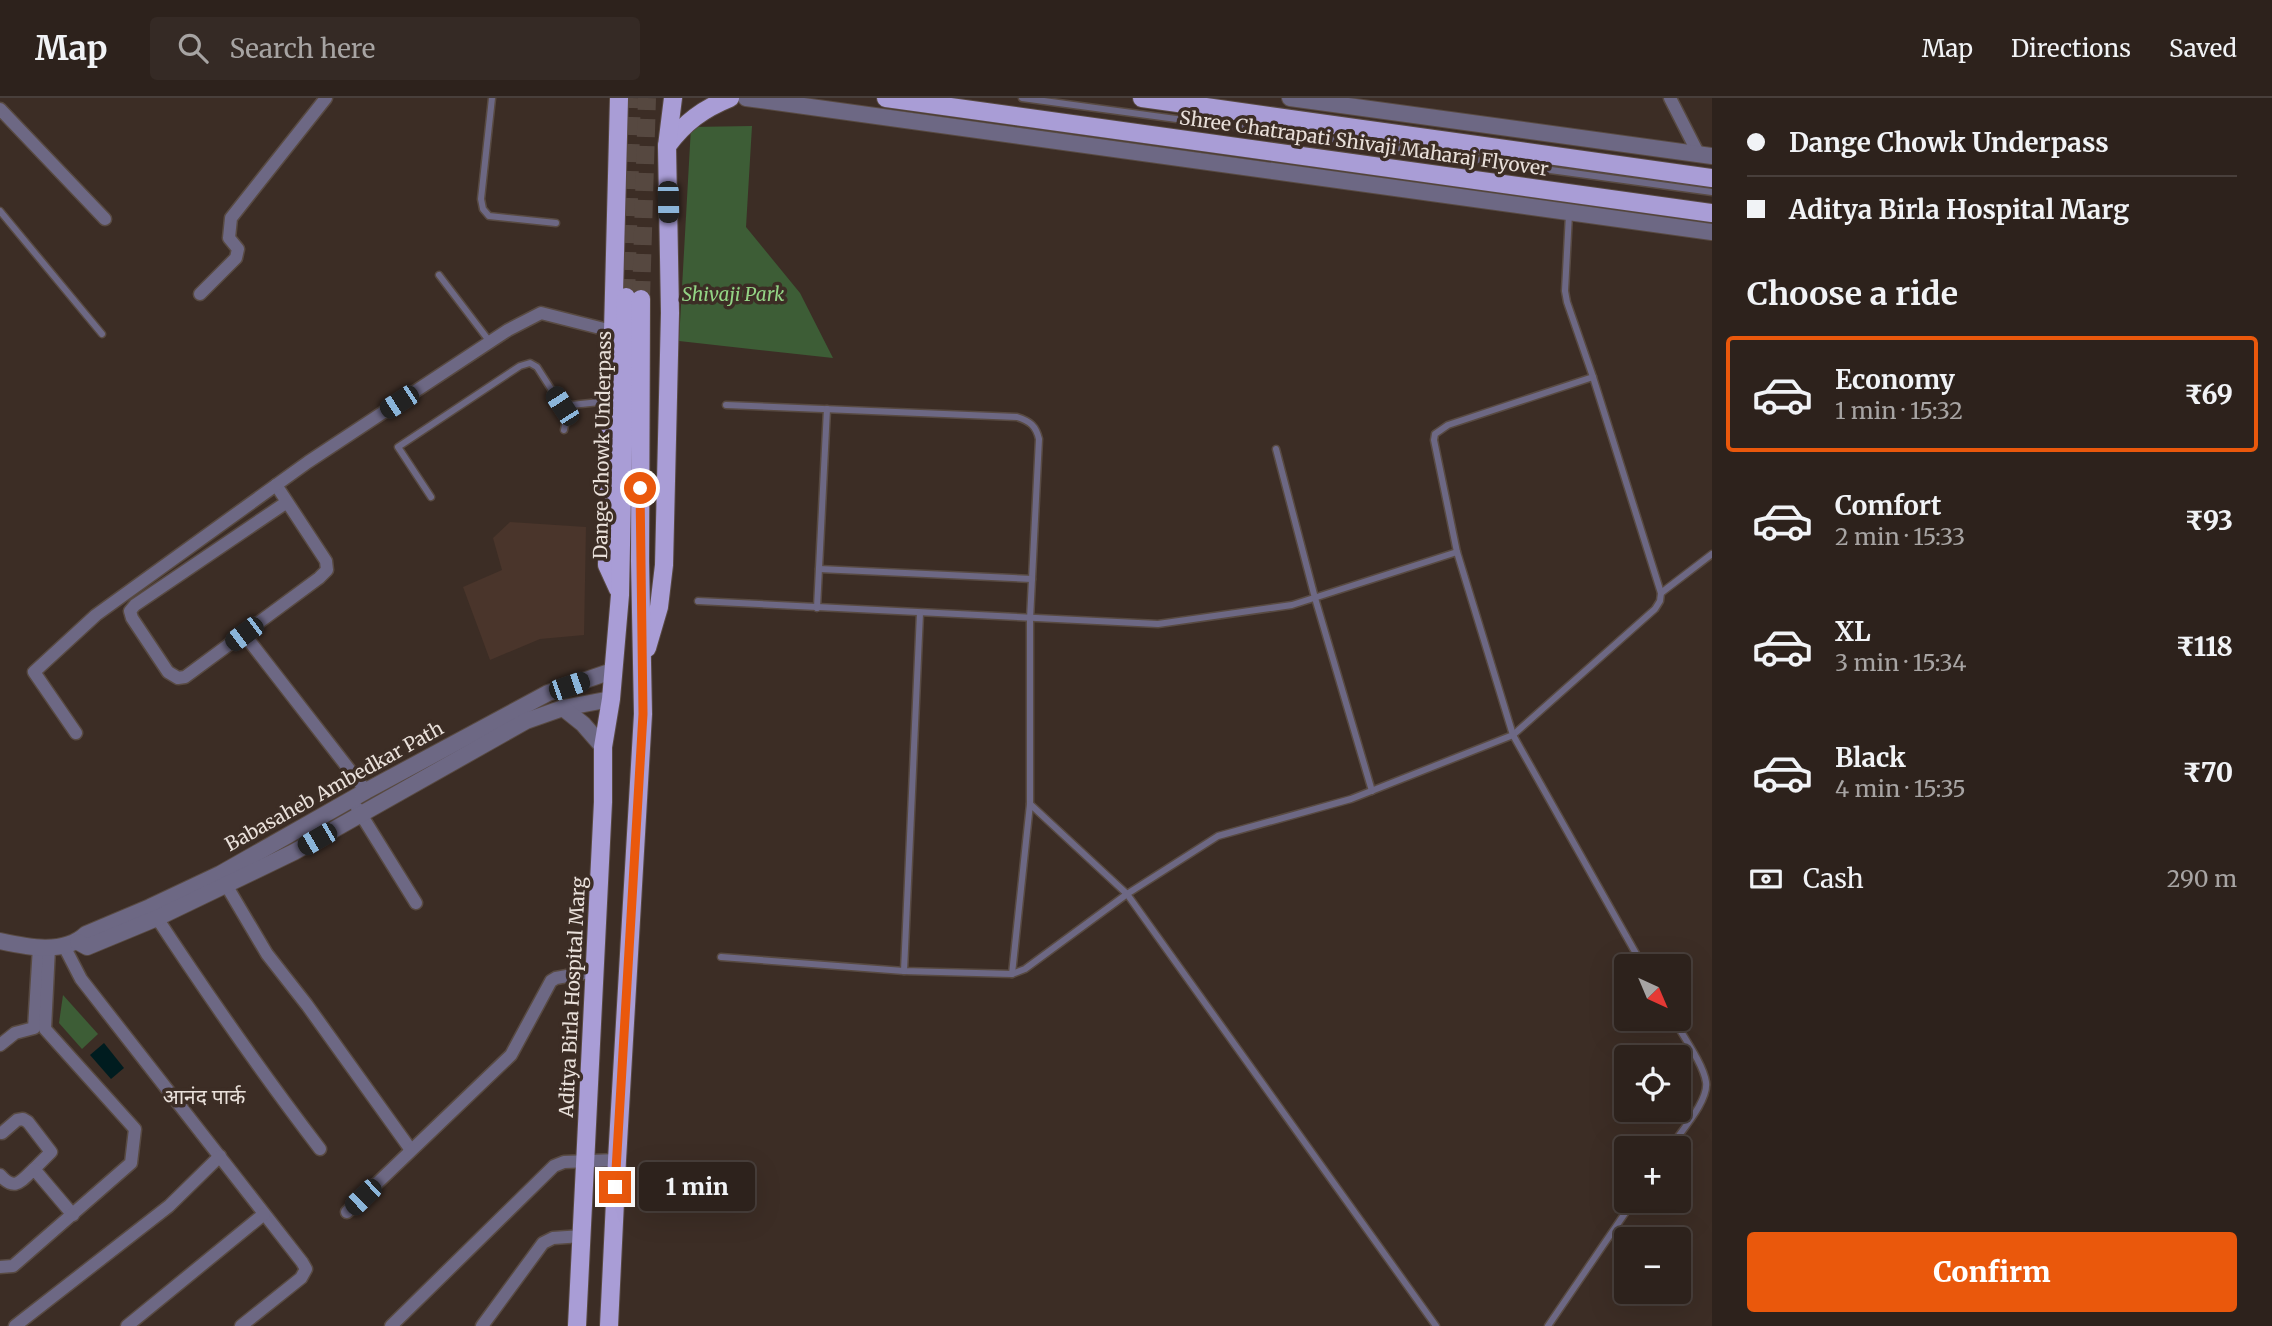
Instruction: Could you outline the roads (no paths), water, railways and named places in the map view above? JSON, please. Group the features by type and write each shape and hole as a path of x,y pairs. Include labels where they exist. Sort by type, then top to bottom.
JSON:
{"main road":[{"path":"619,98 607,565 620,595"},
{"path":"642,663 659,607 664,565 670,313 667,146 673,98"},
{"path":"667,146 692,118 730,98"},
{"name":"Shree Chatrapati Shivaji Maharaj Flyover","path":"886,98 1712,213"},
{"name":"Shree Chatrapati Shivaji Maharaj Flyover","path":"1142,98 1712,178"},
{"name":"Dange Chowk Underpass","path":"612,671 620,595 634,298 643,714 617,1160"},
{"name":"Aditya Birla Hospital Marg","path":"577,1326 603,802 603,747 611,699 612,671"},
{"path":"609,1326 617,1160"}],"street":[{"path":"200,294 236,258 238,249 229,238 231,218 326,98"},
{"path":"746,98 1712,232"},
{"path":"1290,98 1705,156"},
{"path":"1670,98 1705,156"},
{"path":"0,109 105,219"},
{"path":"76,733 34,672 96,615 276,485 490,342 541,313 612,331"},
{"path":"276,485 326,561 327,569 319,578 185,677 178,678 168,672 130,611 287,502"},
{"path":"244,634 366,791"},
{"name":"Babasaheb Ambedkar Path","path":"223,880 351,799 548,694 612,671"},
{"name":"Babasaheb Ambedkar Path","path":"58,946 86,934 154,913 223,880 294,852 526,721 564,708 611,699"},
{"path":"564,708 583,724 603,747"},
{"path":"351,799 416,903"},
{"path":"223,880 267,954 411,1150"},
{"path":"154,913 259,1069 320,1149"},
{"path":"3,945 58,946"},
{"path":"0,1045 15,1033 34,1028 58,946"},
{"path":"58,946 306,1269 300,1278 242,1326"},
{"path":"0,1267 13,1266 131,1163 135,1129 45,1029 58,946"},
{"path":"347,1212 511,1055 551,981 595,971"},
{"path":"0,1175 7,1182 18,1183 51,1152 23,1119 17,1120 1,1133"},
{"path":"15,1326 169,1206 220,1156"},
{"path":"391,1326 544,1174 564,1162 617,1160"},
{"path":"34,1169 72,1215"},
{"path":"127,1326 264,1214"},
{"path":"482,1326 543,1243 554,1238 582,1236"}],"lane":[{"path":"492,98 481,191 483,209 489,216 556,223"},
{"path":"1022,98 1712,192"},
{"path":"0,211 102,334"},
{"path":"721,957 904,971 1012,974 1025,969 1127,894 1219,836 1351,799 1513,735 1655,609 1661,593 1564,291 1569,211"},
{"path":"439,275 490,342"},
{"path":"431,497 398,447 520,366 530,363 537,367 567,415 564,430"},
{"path":"1593,377 1448,425 1436,434 1434,440 1457,552 1513,735 1636,954"},
{"path":"562,406 611,400"},
{"path":"726,405 1017,417 1036,428 1039,439 1030,619 1030,804 1012,974"},
{"path":"817,608 827,409"},
{"path":"1276,449 1315,598 1372,791"},
{"path":"698,601 1158,624 1281,607 1457,552"},
{"path":"1661,593 1712,554"},
{"path":"819,569 1032,579"},
{"path":"904,971 920,613"},
{"path":"1030,804 1127,894 1436,1326"},
{"path":"1680,1031 1712,1092"},
{"path":"1678,1136 1704,1095 1706,1082"},
{"path":"1548,1326 1625,1213"}],"water":[{"path":"104,1043 124,1068 111,1079 90,1055"}],"tunnel":[{"path":"626,297 632,98"},
{"path":"641,299 647,98"}],"district":[{"name":"आनंद पार्क","path":"204,1096"}],"park label":[{"name":"Shivaji Park","path":"733,294"}]}
